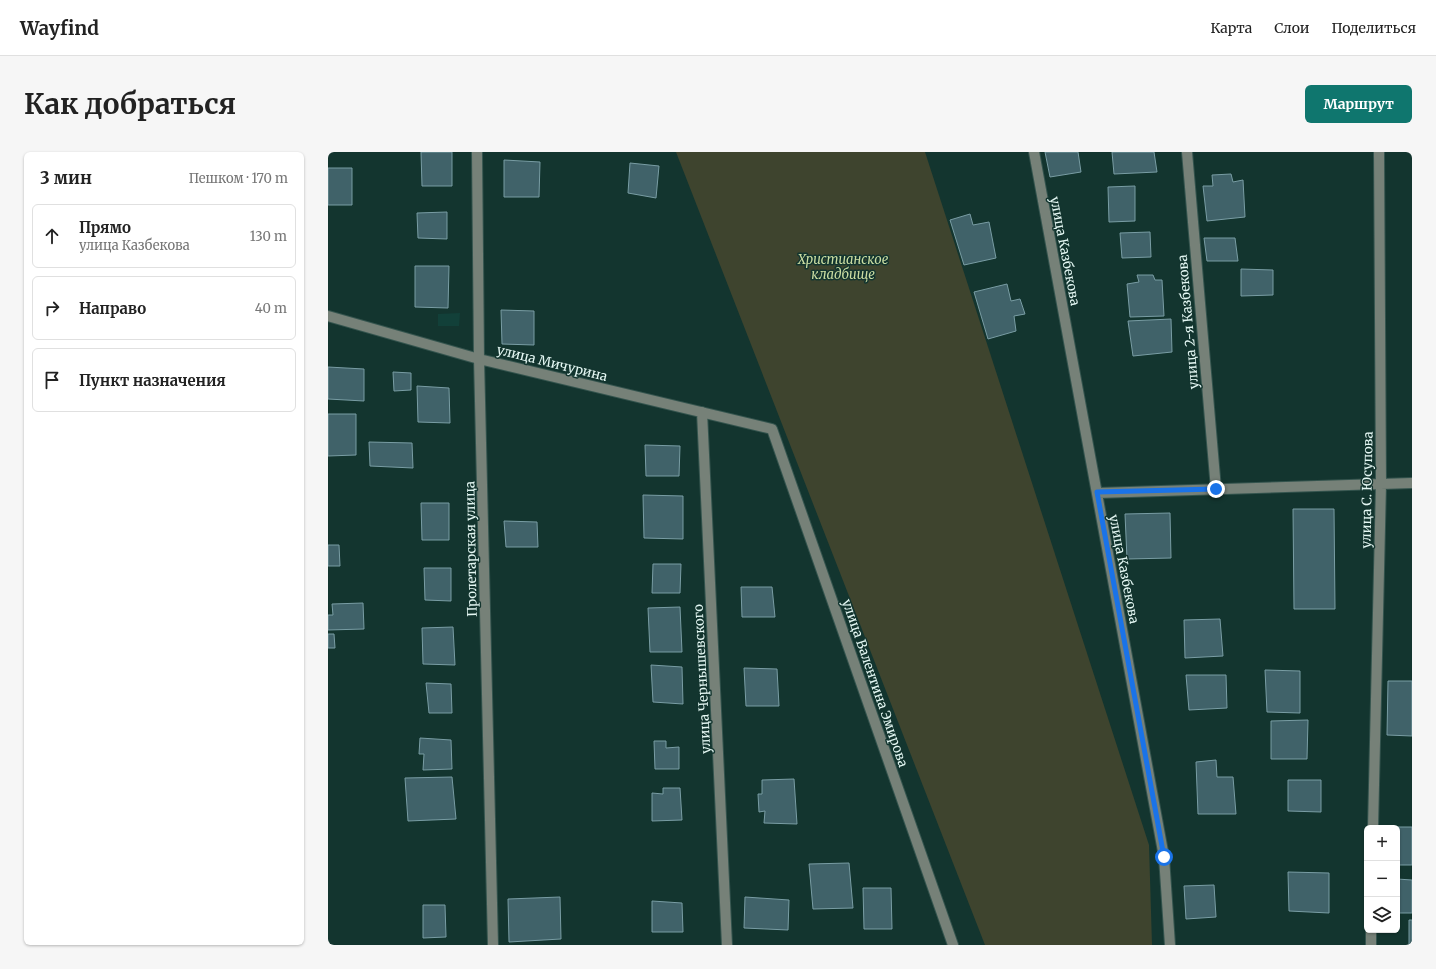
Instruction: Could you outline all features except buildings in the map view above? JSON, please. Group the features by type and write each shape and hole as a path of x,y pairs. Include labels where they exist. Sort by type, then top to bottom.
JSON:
{"street":[{"name":"Пролетарская улица","path":"477,152 479,359 493,945"},
{"name":"улица Казбекова","path":"1034,152 1164,857 1170,945"},
{"name":"улица 2-я Казбекова","path":"1186,152 1216,489"},
{"name":"улица С. Юсупова","path":"1373,825 1381,484 1379,152"},
{"name":"улица Мичурина","path":"328,316 479,359 772,429"},
{"name":"улица Чернышевского","path":"702,412 727,945"},
{"name":"улица Валентина Эмирова","path":"772,429 953,945"},
{"path":"1097,492 1412,483"},
{"path":"1371,933 1371,945"}],"shaded area":[{"path":"460,313 459,326 438,326 438,314"}],"green space":[{"name":"Христианское кладбище","path":"676,152 925,152 1149,845 1152,945 985,945"}],"route":[{"path":"1164,857 1097,492 1216,489"}]}
